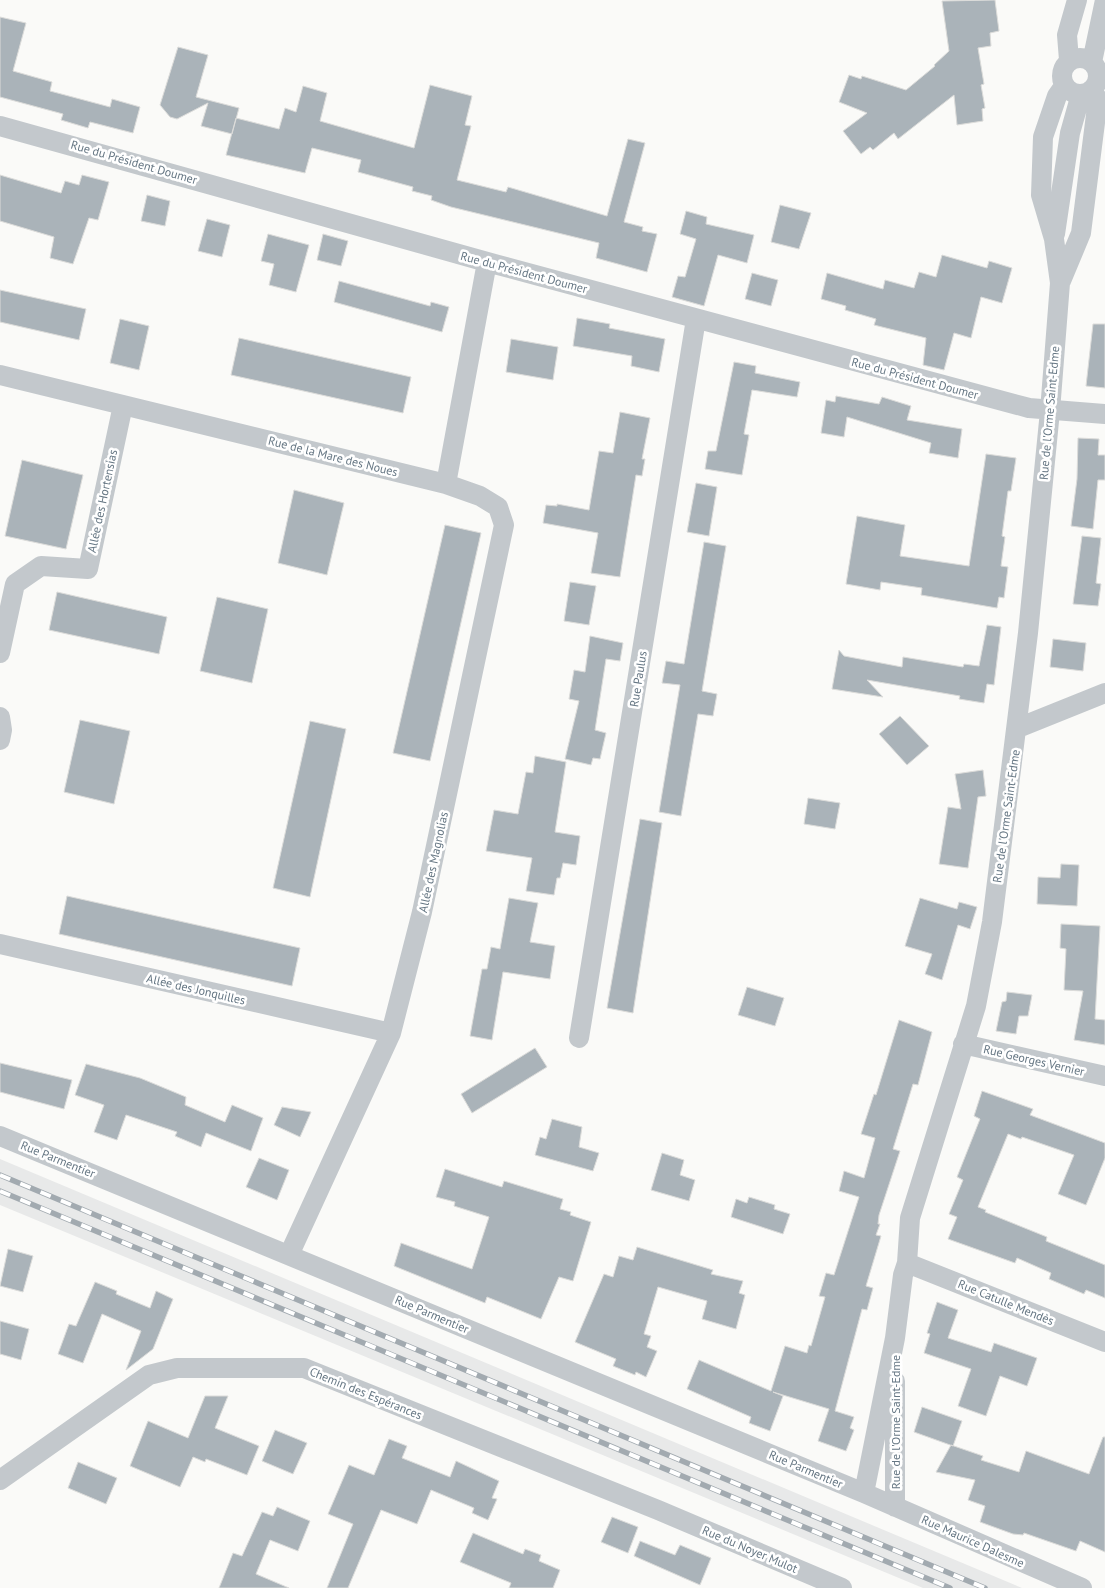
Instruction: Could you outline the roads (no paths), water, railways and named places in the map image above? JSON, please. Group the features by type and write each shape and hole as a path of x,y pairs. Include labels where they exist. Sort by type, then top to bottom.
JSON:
{"street":[{"name":"Rue de l'Orme Saint-Edme","path":"1060,283 1081,233 1098,99 1086,74 1078,0"},
{"name":"Rue de l'Orme Saint-Edme","path":"864,1493 895,1338 903,1276 907,1263 910,1218 976,1006 992,922 1018,728 1050,411 1060,283 1054,238 1041,195 1043,137 1057,96 1086,74 1105,0"},
{"name":"Rue du Président Doumer","path":"0,126 487,262 1029,408 1105,414"},
{"path":"446,484 487,262"},
{"name":"Rue Paulus","path":"579,1038 696,319"},
{"name":"Rue de la Mare des Noues","path":"0,375 446,484"},
{"name":"Allée des Hortensias","path":"0,653 15,584 41,566 88,569 123,405"},
{"name":"Allée des Magnolias","path":"289,1255 391,1033 422,912 504,525 498,507 480,496 446,484"},
{"path":"1018,728 1105,693"},
{"path":"0,717 2,730 0,740"},
{"name":"Allée des Jonquilles","path":"0,944 391,1033"},
{"name":"Rue Georges Vernier","path":"963,1044 1105,1076"},
{"name":"Rue Parmentier","path":"0,1136 864,1493"},
{"name":"Rue Catulle Mendès","path":"907,1263 1105,1342"},
{"name":"Rue de l'Orme Saint-Edme","path":"895,1338 895,1507"},
{"name":"Chemin des Espérances","path":"0,1480 149,1375 177,1368 304,1368 658,1510"},
{"name":"Rue Maurice Dalesme","path":"864,1493 1082,1588"},
{"name":"Rue du Noyer Mulot","path":"658,1510 842,1588"}],"railway":[{"path":"0,1175 985,1588"},
{"path":"0,1191 950,1588"}]}
